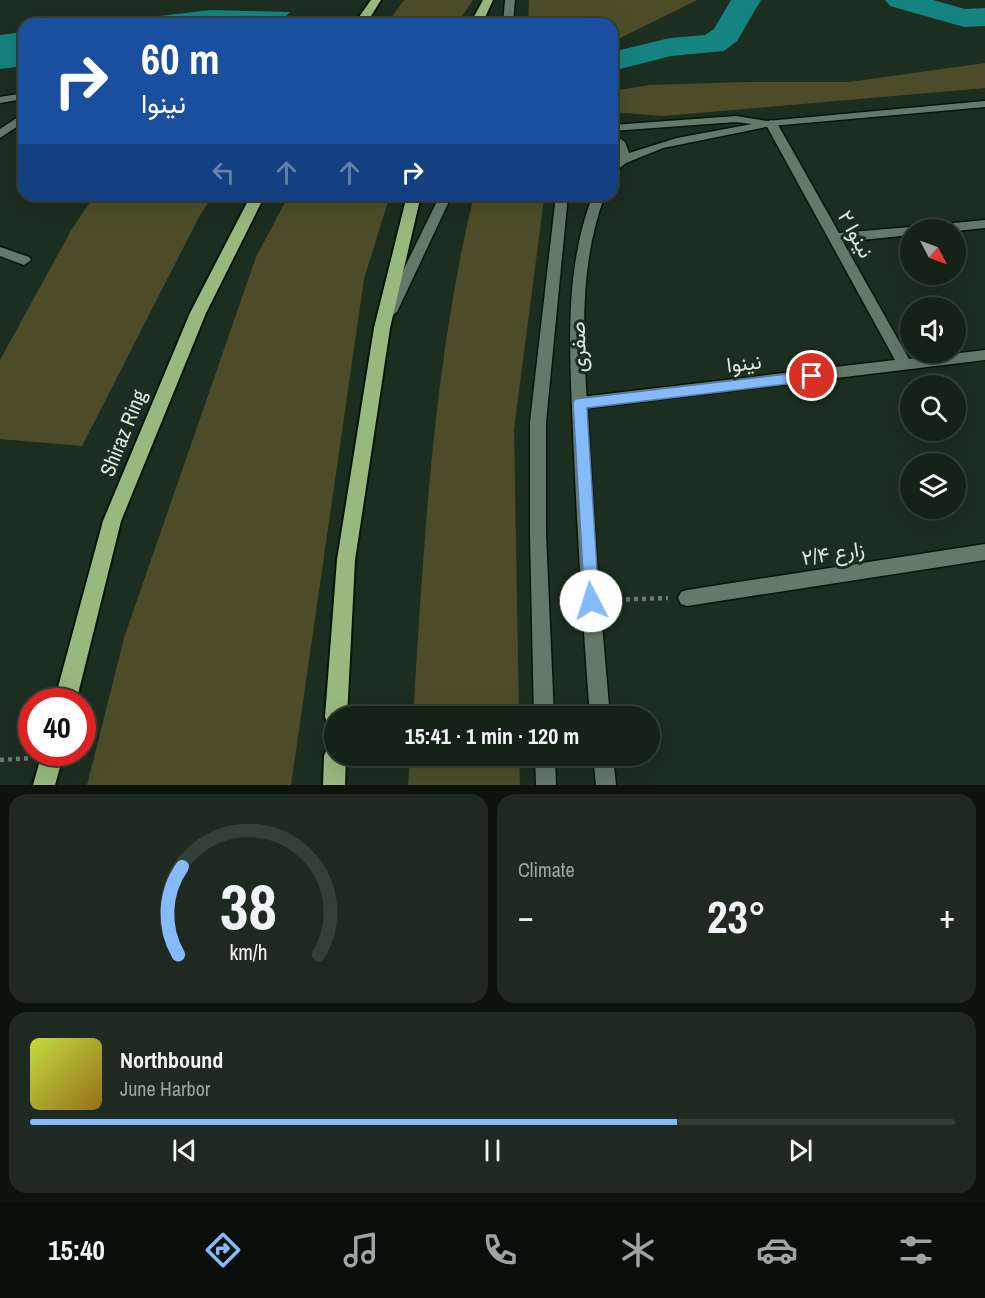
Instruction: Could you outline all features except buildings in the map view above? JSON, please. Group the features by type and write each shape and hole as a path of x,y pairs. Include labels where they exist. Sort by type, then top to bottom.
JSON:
{"highway":[{"path":"364,18 376,0"},
{"path":"479,18 488,0"},
{"name":"Shiraz Ring","path":"68,688 112,521 198,313 255,201"},
{"path":"337,706 346,560 382,328 413,201"},
{"path":"44,785 49,766"},
{"path":"334,785 335,766"}],"street":[{"path":"508,18 510,0"},
{"path":"0,100 18,97"},
{"path":"618,164 623,159 657,144 744,130 771,123 985,104"},
{"path":"618,128 736,119 771,123"},
{"path":"0,135 18,121"},
{"name":"۲ نینوا","path":"771,123 905,365"},
{"path":"618,141 622,144 623,159"},
{"path":"382,328 443,201"},
{"path":"544,706 538,534 538,422 563,201"},
{"name":"صفری","path":"596,201 592,210 585,245 576,320 591,601 599,706"},
{"path":"966,226 985,224"},
{"path":"836,238 900,232"},
{"path":"0,251 24,260"},
{"name":"نینوا","path":"580,403 985,355"},
{"name":"۲/۴ زارع","path":"687,598 985,552"},
{"path":"545,766 546,785"},
{"path":"604,766 606,785"}],"path":[{"path":"591,601 687,598"}],"green space":[{"path":"404,0 473,0 461,18 391,18"},
{"path":"529,0 697,0 618,39 618,18 528,18"},
{"path":"985,63 985,88 664,116 618,112 618,90 650,85 849,82"},
{"path":"91,201 209,201 82,446 0,439 0,360 72,229"},
{"path":"286,201 388,201 364,279 291,785 87,785 92,766 96,766 96,749 124,638 256,257"},
{"path":"473,201 544,201 514,429 519,706 414,706 432,454 449,324"},
{"path":"409,766 519,766 520,785 408,785"}],"water":[{"path":"211,10 290,12 284,18 142,18"},
{"path":"18,33 18,67 0,69 0,35"}],"waterway":[{"path":"618,60 670,47 713,44 726,35 746,0"},
{"path":"900,0 964,18 985,17"}],"route":[{"path":"591,601 585,534 580,403 812,376"}]}
